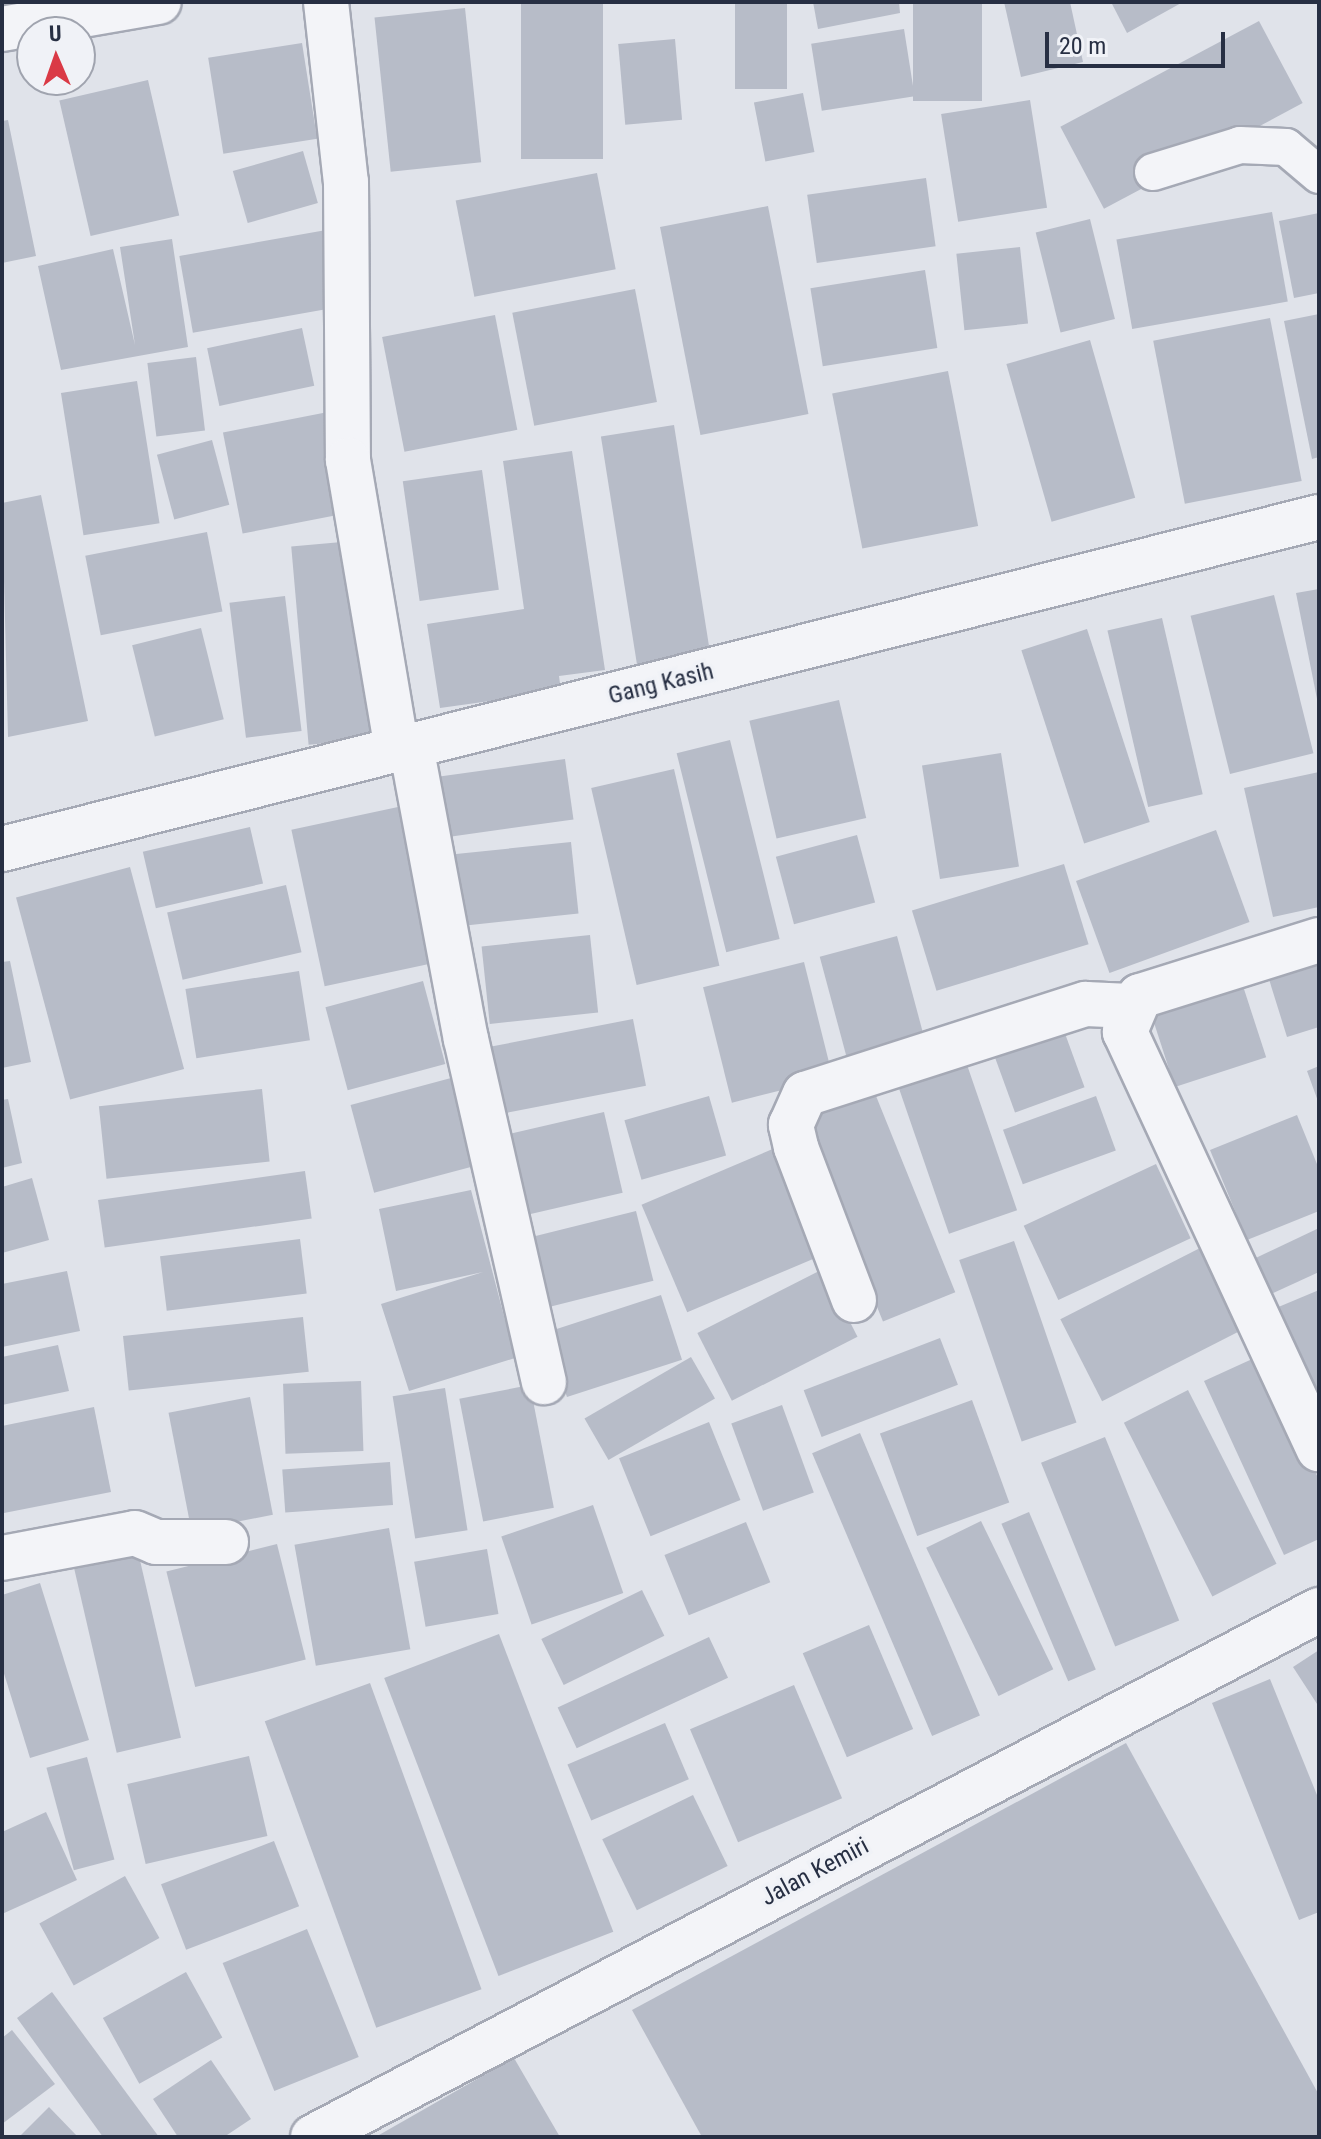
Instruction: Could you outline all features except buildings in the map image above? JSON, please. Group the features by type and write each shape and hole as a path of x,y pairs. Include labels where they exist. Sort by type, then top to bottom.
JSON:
{"street":[{"path":"2,29 159,2"},
{"path":"326,2 346,182 348,460 404,748 544,1382"},
{"name":"Gang Kasih","path":"2,849 1319,517"},
{"path":"1319,940 1140,996 1130,1006 1125,1032 1319,1449"},
{"path":"854,1300 796,1147 791,1125 805,1094 1086,1004 1130,1006"},
{"path":"2,1558 135,1533 156,1542 226,1542"},
{"name":"Jalan Kemiri","path":"313,2137 1319,1610"}],"lane":[{"path":"1153,172 1240,145 1286,147 1319,175"}]}
